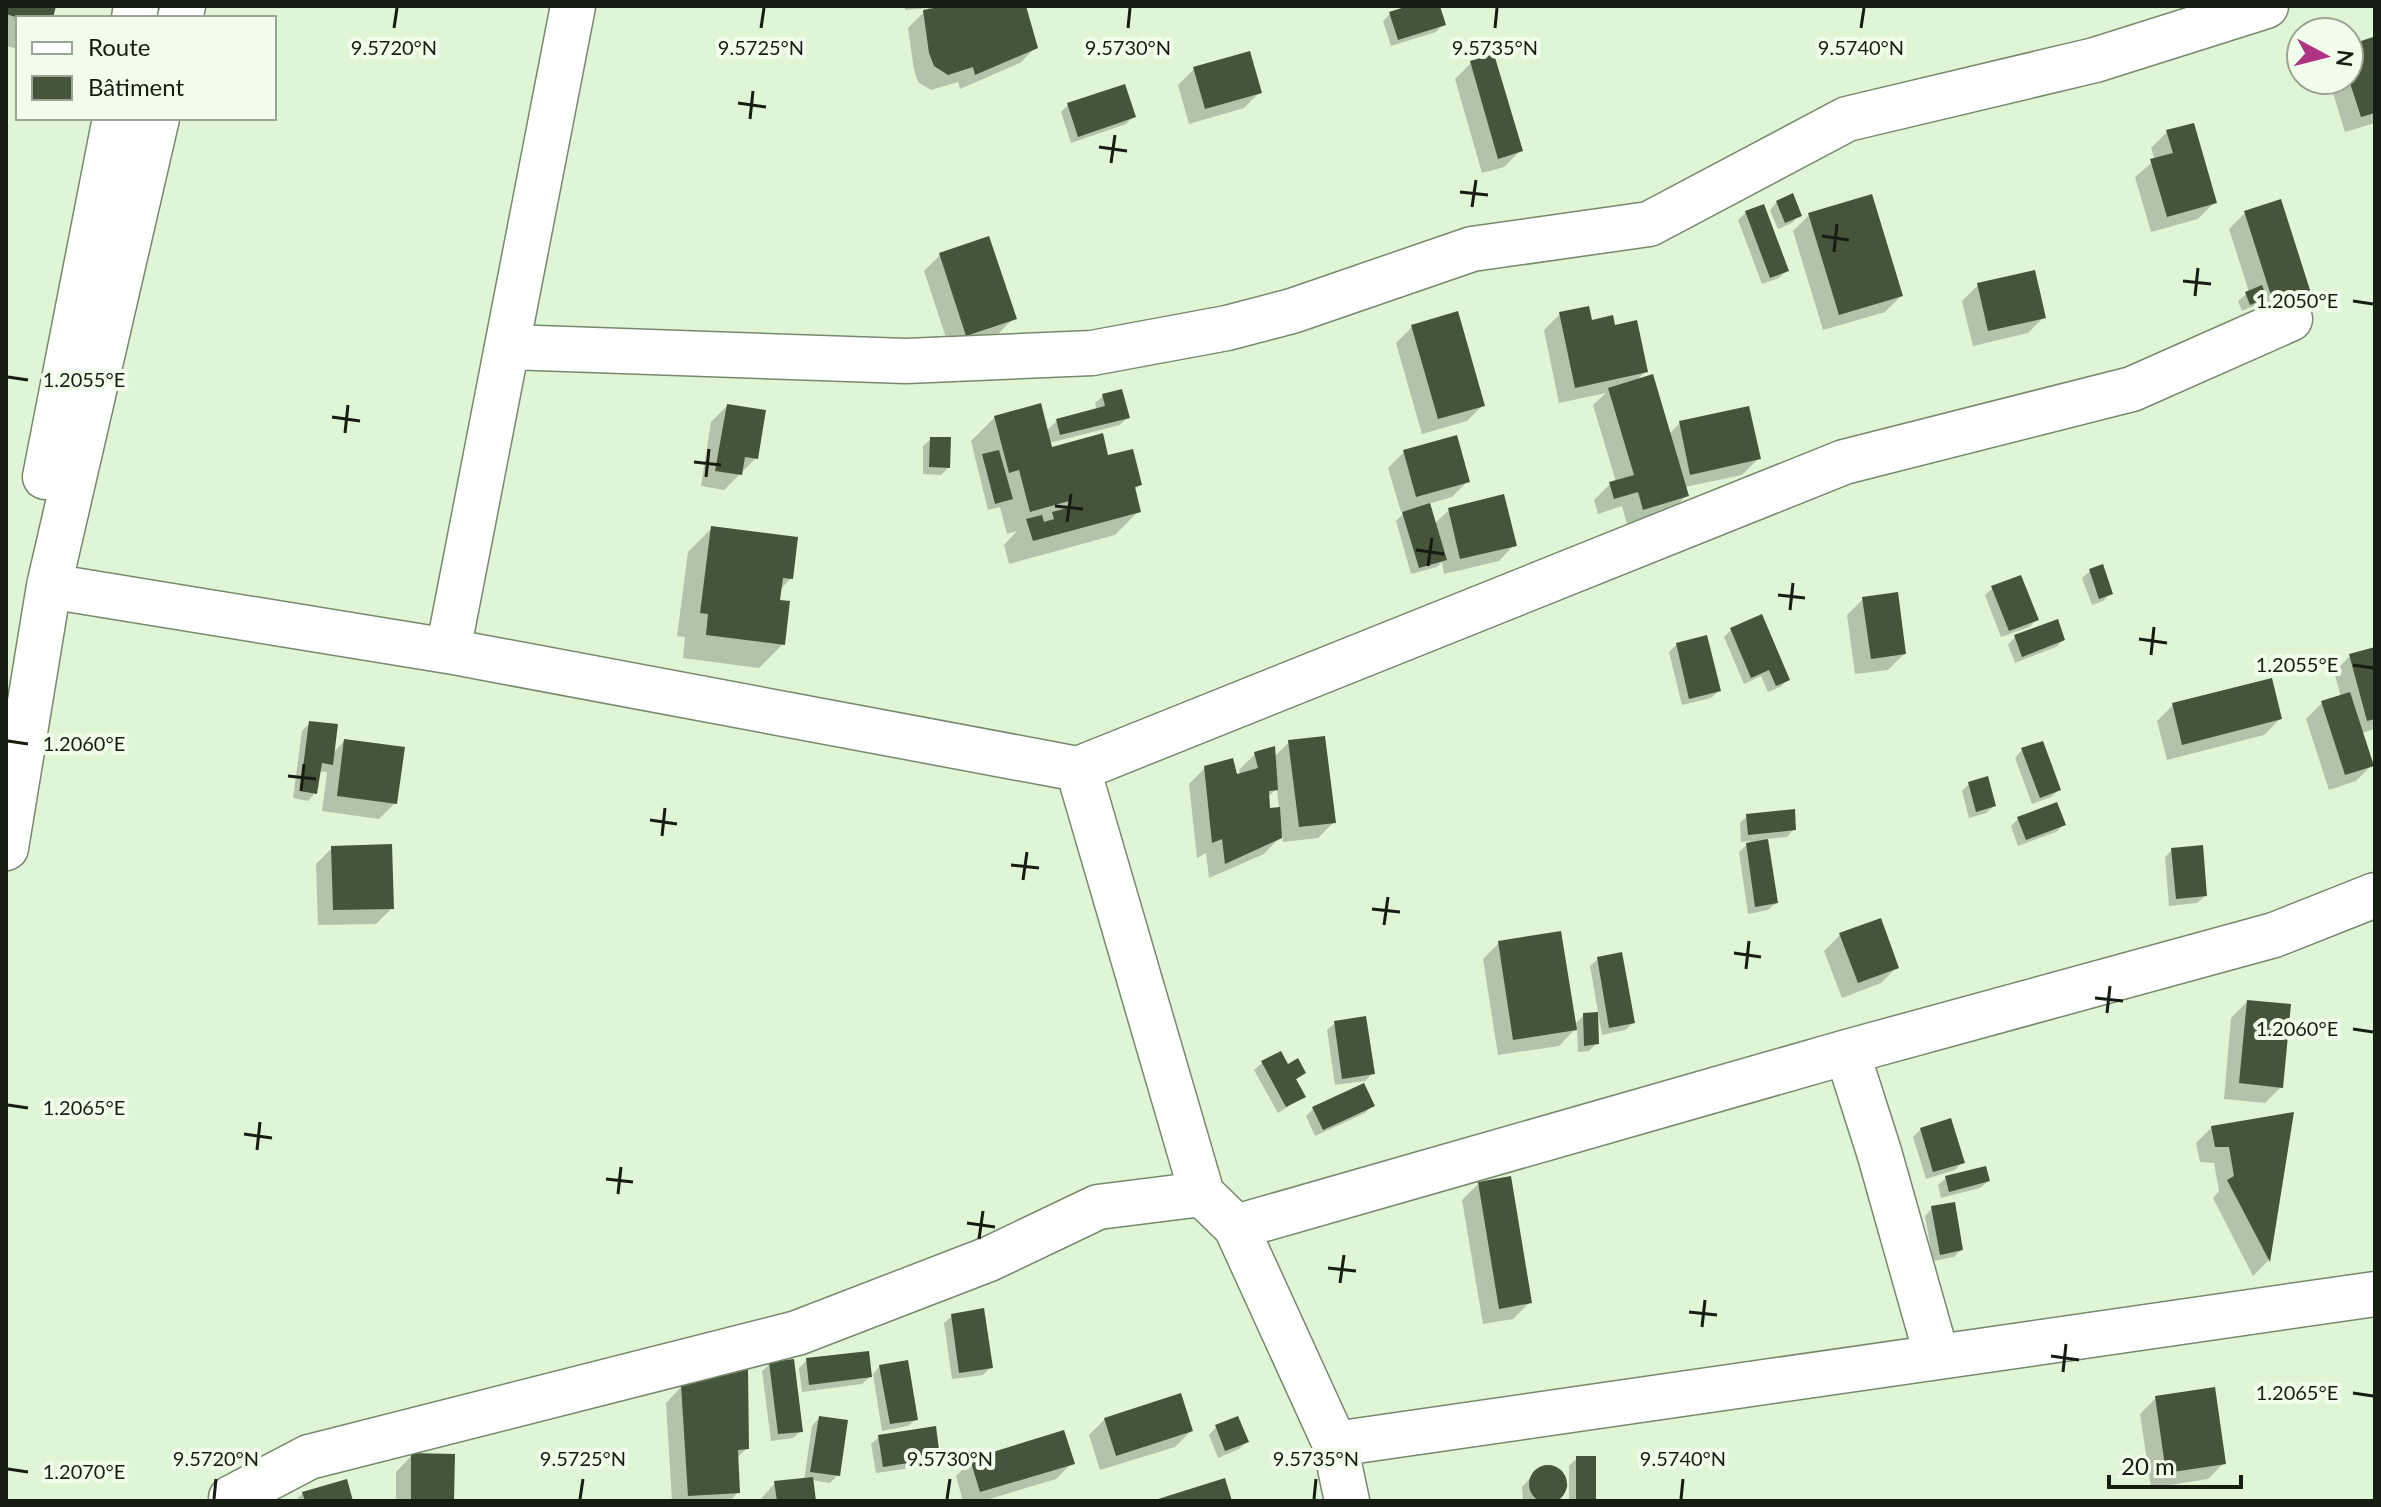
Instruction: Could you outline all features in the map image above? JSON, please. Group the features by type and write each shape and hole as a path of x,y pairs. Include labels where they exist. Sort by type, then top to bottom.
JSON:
{"street":[{"path":"448,651 573,6"},
{"path":"509,347 906,361 1092,353 1227,328 1292,311 1472,249 1649,224 1847,119 2095,60 2266,6"},
{"path":"6,678 115,120"},
{"path":"6,848 49,586 157,120"},
{"path":"49,586 448,651 1078,769 1844,462 2132,389 2290,319"},
{"path":"1078,769 1202,1194 1236,1227 1335,1444 1347,1501"},
{"path":"1236,1227 1847,1052 2274,935 2375,895"},
{"path":"1847,1052 1937,1357"},
{"path":"231,1501 231,1498 309,1457 797,1333 989,1259 1098,1207 1202,1194"},
{"path":"1335,1444 2375,1294"}],"building":[{"path":"6,6 56,6 54,16 16,17 6,14"},
{"path":"945,6 1026,6 1038,48 975,75 973,67 948,75 934,66 929,53 923,10"},
{"path":"1408,6 1440,6 1446,25 1398,40 1389,12"},
{"path":"2373,37 2375,45 2375,113 2361,117 2354,96 2365,96 2365,40"},
{"path":"1250,51 1262,93 1205,109 1193,67"},
{"path":"1494,54 1523,151 1498,159 1470,61"},
{"path":"1125,84 1136,117 1078,137 1067,103"},
{"path":"2194,123 2217,203 2167,217 2150,159 2173,153 2166,130"},
{"path":"1793,193 1802,216 1785,223 1776,201"},
{"path":"1872,194 1903,296 1839,315 1808,213"},
{"path":"2281,199 2311,293 2274,305 2244,211"},
{"path":"1764,204 1789,271 1770,278 1745,211"},
{"path":"989,236 1017,319 966,336 939,253"},
{"path":"2035,270 2046,318 1988,331 1977,283"},
{"path":"2262,285 2267,298 2250,305 2245,292"},
{"path":"1589,306 1592,320 1613,315 1615,325 1637,320 1648,372 1575,388 1559,312"},
{"path":"1458,311 1485,406 1438,419 1411,325"},
{"path":"1653,374 1689,496 1643,510 1638,492 1614,499 1609,482 1634,475 1608,388"},
{"path":"1122,389 1130,418 1060,435 1056,419 1105,406 1102,394"},
{"path":"1041,403 1052,447 1103,433 1108,455 1133,449 1142,485 1135,487 1141,512 1033,541 1026,519 1042,515 1044,522 1054,519 1052,512 1071,507 1069,501 1030,512 1019,470 1009,473 994,416"},
{"path":"727,404 766,410 758,459 745,457 742,475 715,471"},
{"path":"1749,406 1761,459 1690,475 1679,421"},
{"path":"1457,435 1470,482 1416,497 1403,450"},
{"path":"930,437 951,437 950,468 929,467"},
{"path":"999,450 1013,499 995,504 982,454"},
{"path":"1504,494 1517,546 1460,559 1448,508"},
{"path":"1430,503 1447,560 1419,568 1402,512"},
{"path":"711,526 798,537 793,579 783,578 780,600 790,601 785,645 706,635 708,614 700,613"},
{"path":"2103,564 2113,594 2099,599 2089,569"},
{"path":"2021,575 2039,620 2009,631 1991,586"},
{"path":"1898,592 1906,654 1871,659 1862,597"},
{"path":"1762,614 1790,680 1776,686 1769,670 1751,678 1730,628"},
{"path":"2058,619 2065,640 2022,657 2014,635"},
{"path":"1707,635 1721,691 1689,699 1676,643"},
{"path":"2375,647 2375,719 2367,721 2349,654"},
{"path":"2272,678 2282,719 2182,745 2172,703"},
{"path":"2350,692 2374,766 2345,775 2321,701"},
{"path":"309,721 338,724 333,765 322,763 317,794 300,791"},
{"path":"1325,736 1336,823 1299,827 1288,740"},
{"path":"344,739 405,747 397,804 337,796"},
{"path":"2043,741 2061,790 2040,798 2021,748"},
{"path":"1275,746 1278,790 1269,791 1270,808 1280,807 1282,838 1225,864 1222,839 1212,843 1204,766 1233,758 1237,774 1258,768 1254,752"},
{"path":"1988,776 1996,806 1976,812 1968,782"},
{"path":"2057,802 2066,825 2026,840 2017,817"},
{"path":"1795,809 1796,830 1748,835 1746,814"},
{"path":"1768,839 1778,903 1755,907 1746,843"},
{"path":"392,844 394,909 333,910 331,846"},
{"path":"2203,845 2207,896 2176,899 2171,848"},
{"path":"1881,918 1899,968 1858,983 1839,933"},
{"path":"1561,931 1577,1030 1513,1040 1498,941"},
{"path":"1622,952 1635,1023 1609,1028 1597,957"},
{"path":"2247,1000 2291,1004 2283,1088 2239,1083"},
{"path":"1598,1012 1599,1044 1584,1046 1583,1013"},
{"path":"1366,1016 1375,1074 1342,1079 1334,1021"},
{"path":"1281,1051 1288,1064 1298,1058 1306,1073 1296,1079 1306,1097 1286,1107 1261,1061"},
{"path":"1364,1083 1375,1106 1323,1130 1312,1107"},
{"path":"2294,1112 2270,1262 2227,1180 2234,1176 2229,1147 2215,1147 2211,1126"},
{"path":"1951,1118 1965,1163 1933,1172 1920,1128"},
{"path":"1986,1166 1990,1181 1949,1192 1945,1176"},
{"path":"1511,1176 1532,1303 1499,1309 1478,1182"},
{"path":"1955,1202 1963,1250 1940,1255 1931,1206"},
{"path":"984,1308 993,1368 959,1373 951,1314"},
{"path":"869,1351 872,1377 809,1385 806,1358"},
{"path":"794,1359 803,1432 778,1434 769,1362"},
{"path":"908,1360 918,1420 890,1424 879,1365"},
{"path":"748,1367 749,1449 738,1450 740,1493 688,1496 681,1385"},
{"path":"2215,1387 2226,1464 2166,1473 2155,1396"},
{"path":"1181,1393 1193,1431 1116,1456 1104,1418"},
{"path":"819,1416 848,1420 840,1476 810,1472"},
{"path":"1238,1416 1249,1442 1225,1451 1215,1425"},
{"path":"936,1426 940,1458 883,1467 878,1435"},
{"path":"1064,1430 1075,1464 980,1492 970,1459"},
{"path":"411,1453 455,1454 454,1501 411,1501"},
{"path":"1576,1456 1596,1456 1596,1499 1576,1499"},
{"path":"1548,1465 1562,1470 1567,1484 1562,1498 1548,1503 1534,1498 1529,1484 1534,1470"},
{"path":"813,1477 816,1501 777,1501 774,1481"},
{"path":"1225,1478 1232,1501 1155,1501 1155,1500"},
{"path":"347,1479 353,1501 305,1501 302,1492"}]}
